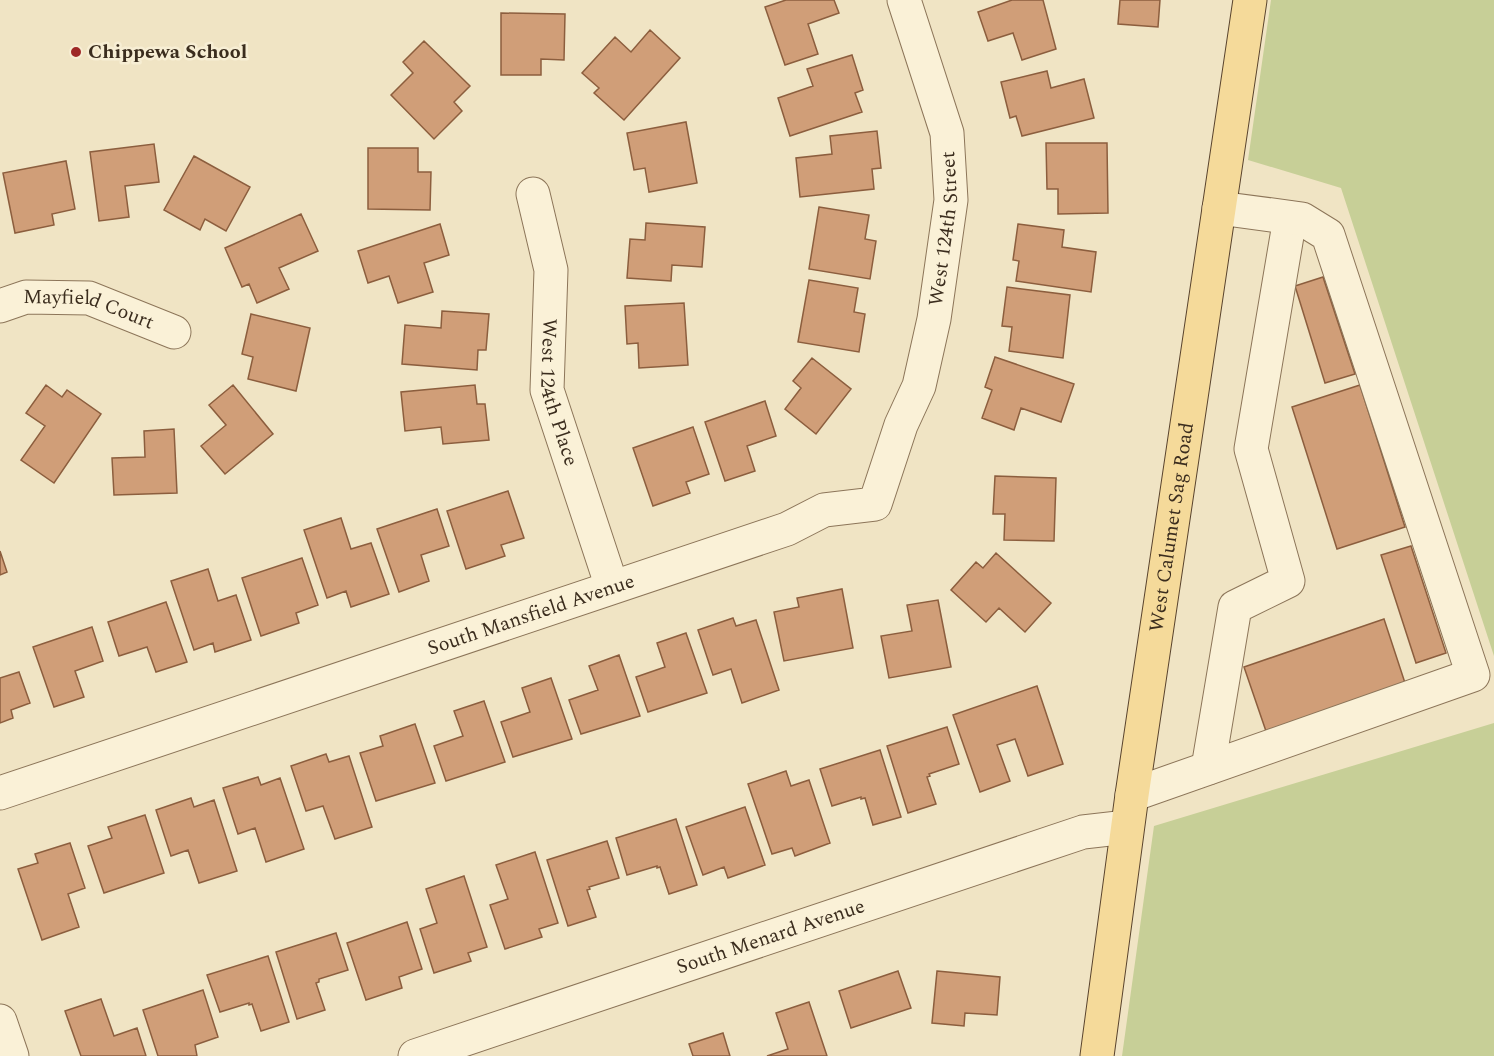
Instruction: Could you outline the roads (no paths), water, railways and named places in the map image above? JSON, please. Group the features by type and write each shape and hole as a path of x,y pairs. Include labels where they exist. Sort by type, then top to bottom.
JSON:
{"main road":[{"name":"West Calumet Sag Road","path":"1097,1056 1127,827 1250,0"}],"street":[{"name":"West 124th Street","path":"904,0 947,133 951,171 951,200 934,319"},
{"name":"West 124th Place","path":"533,194 551,270 547,390 612,587"},
{"path":"1132,795 1473,675 1328,235 1302,219 1219,208"},
{"path":"1208,768 1235,607 1288,581 1251,449 1290,218"},
{"name":"Mayfield Court","path":"0,306 26,297 88,298 174,332"},
{"name":"South Mansfield Avenue","path":"0,793 787,529 824,510 875,504 901,425 919,386 934,319"},
{"name":"South Menard Avenue","path":"415,1056 1083,832 1127,827"},
{"path":"0,1021 12,1056"}],"place":[{"name":"Chippewa School","path":"76,52"}]}
